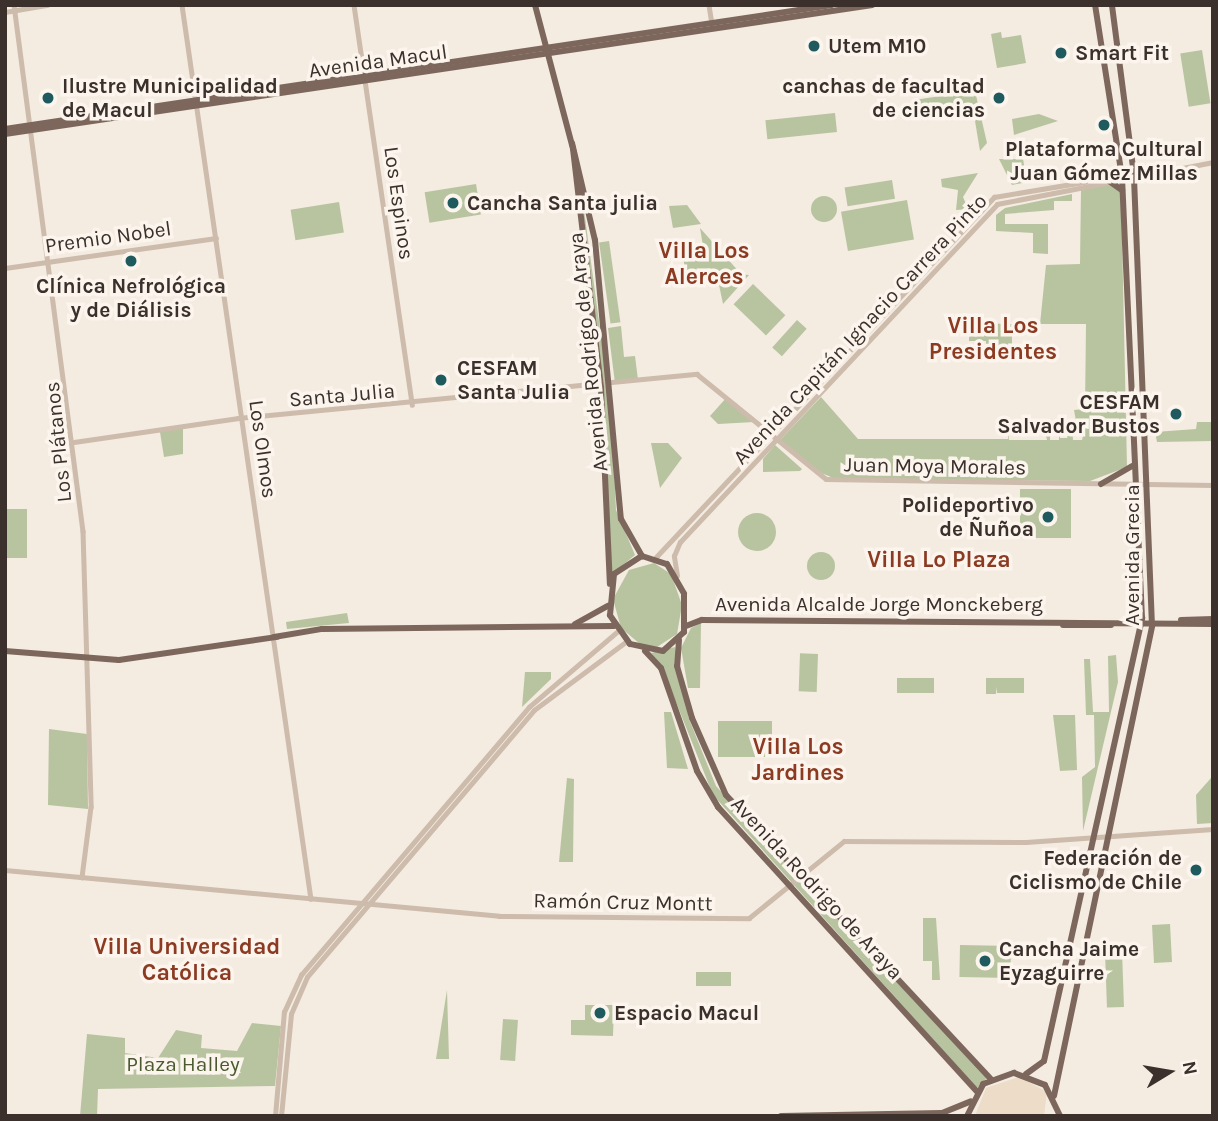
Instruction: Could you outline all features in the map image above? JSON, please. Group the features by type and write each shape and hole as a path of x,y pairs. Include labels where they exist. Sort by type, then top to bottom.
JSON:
{"main road":[{"name":"Avenida Rodrigo de Araya","path":"535,5 592,216 613,387 620,514 642,556"},
{"name":"Avenida Macul","path":"5,131 827,7 872,5"},
{"name":"Avenida Grecia","path":"1026,1074 1044,1061 1141,622 1132,464 1122,177 1094,5"},
{"name":"Avenida Grecia","path":"1054,1096 1152,622 1149,484 1134,175 1112,5"},
{"name":"Avenida Rodrigo de Araya","path":"571,142 601,388 610,584"},
{"path":"1108,181 1123,191"},
{"path":"1101,484 1124,475 1132,464"},
{"path":"570,626 603,612 608,603 610,584 621,565 642,556 656,557 677,576 687,614 686,626 679,640 663,651 645,651 627,641 616,629 608,603"},
{"path":"687,614 702,620"},
{"path":"686,626 702,620"},
{"name":"Avenida Alcalde Jorge Monckeberg","path":"702,620 1089,624 1213,622"},
{"path":"5,651 126,660 309,630 570,626 616,629"},
{"name":"Avenida Rodrigo de Araya","path":"679,640 677,666 711,771 800,878 991,1079"},
{"name":"Avenida Rodrigo de Araya","path":"645,651 661,668 708,792 977,1092"},
{"path":"967,1116 971,1101 991,1079 1026,1074 1054,1096 1060,1116"},
{"path":"781,1116 942,1113 971,1101"}],"street":[{"path":"5,12 14,8 47,5"},
{"name":"Los Olmos","path":"182,5 312,898"},
{"name":"Los Espinos","path":"354,5 412,404"},
{"path":"709,5 712,26"},
{"name":"Los Plátanos","path":"14,8 74,442 87,657 91,807 82,877"},
{"name":"Avenida Capitán Ignacio Carrera Pinto","path":"656,557 813,401 970,233 1005,200 1075,184 1213,162"},
{"name":"Avenida Capitán Ignacio Carrera Pinto","path":"774,438 808,396 965,228 1003,192 1108,181 1122,177"},
{"path":"965,228 970,233"},
{"name":"Premio Nobel","path":"5,268 216,238"},
{"path":"863,337 868,342"},
{"name":"Juan Moya Morales","path":"613,387 702,375 813,474 836,481 1213,485"},
{"name":"Santa Julia","path":"74,442 243,418 613,387"},
{"path":"808,396 813,401"},
{"name":"Avenida Capitán Ignacio Carrera Pinto","path":"677,576 677,547 725,490"},
{"path":"275,1116 290,996 529,707 616,629"},
{"path":"281,1116 295,998 534,710 627,641"},
{"name":"Ramón Cruz Montt","path":"5,870 506,916 749,918 791,887 844,841 1026,842 1108,833 1213,829"},
{"path":"381,895 389,906"}],"green space":[{"path":"1001,32 1002,38 1021,35 1026,63 997,68 991,34"},
{"path":"1202,50 1210,103 1189,107 1180,53"},
{"path":"975,91 987,143 980,151 972,103 917,118 914,100"},
{"path":"835,113 837,132 767,139 765,120"},
{"path":"1039,114 1058,121 1014,135 1012,119"},
{"path":"577,158 612,418 616,510 635,555 611,575 604,395"},
{"path":"999,159 1023,159 1027,182 1012,185"},
{"path":"978,173 963,197 968,209 956,210 958,190 942,187 941,179"},
{"path":"892,180 895,199 848,206 845,188"},
{"name":"Cancha Santa julia","path":"476,184 481,215 429,223 425,192"},
{"path":"1114,184 1121,189 1127,467 1090,481 836,479 809,468 780,440 821,397 858,439 1008,439 1008,431 1009,440 1047,440 1045,432 1050,432 1050,440 1059,440 1059,427 1060,438 1067,438 1072,423 1073,440 1082,440 1085,428 1074,424 1085,422 1076,421 1074,410 1085,409 1086,324 1040,324 1046,265 1080,264 1081,189"},
{"path":"1072,194 1072,201 1054,201 1054,210 1005,214 1005,224 1048,224 1048,254 1033,253 1033,233 996,231 996,215 1005,208"},
{"path":"824,196 833,200 837,209 833,218 824,222 815,218 811,209 815,200"},
{"path":"907,200 914,239 848,251 841,212"},
{"path":"339,202 344,233 295,240 291,210"},
{"path":"687,205 701,224 673,228 669,206"},
{"path":"700,228 741,274 749,275 723,304 718,280 709,272 687,281 683,256 704,252"},
{"path":"609,241 620,322 611,324 599,242"},
{"path":"753,284 785,315 766,335 734,304"},
{"path":"797,320 807,329 782,356 772,347"},
{"path":"969,323 1012,324 1012,350 986,356 986,341 969,341"},
{"path":"621,326 624,357 635,356 638,380 615,383 608,328"},
{"path":"727,397 754,422 718,424 710,416"},
{"path":"1197,422 1213,422 1213,441 1157,442 1155,432 1196,429"},
{"path":"183,428 183,454 164,457 160,432"},
{"path":"651,443 668,443 682,458 660,488"},
{"path":"775,445 802,469 763,472 763,459"},
{"name":"Polideportivo de Ñuñoa","path":"1020,489 1071,489 1071,538 1020,538"},
{"path":"5,509 27,509 27,558 5,558"},
{"path":"757,513 770,519 776,532 770,545 757,551 744,545 738,532 744,519"},
{"path":"821,552 831,556 835,566 831,576 821,580 811,576 807,566 811,556"},
{"path":"654,563 671,574 682,605 677,634 657,647 640,644 621,628 613,599 629,570"},
{"path":"347,613 349,623 287,629 286,622"},
{"path":"701,623 700,688 688,688 681,648 691,628"},
{"path":"675,647 689,719 716,786 987,1078 977,1088 713,795 662,667 651,653"},
{"path":"800,653 818,654 817,692 799,691"},
{"path":"1116,655 1118,682 1083,831 1082,777 1095,767 1094,715 1086,715 1084,659 1090,659 1093,712 1109,712 1108,656"},
{"path":"525,672 551,672 551,679 522,707"},
{"path":"897,678 934,678 934,693 897,693"},
{"path":"986,678 1024,678 1024,693 997,693 996,687 996,694 986,694"},
{"path":"664,712 671,712 688,769 667,768"},
{"path":"1053,715 1075,715 1077,770 1060,771"},
{"path":"718,721 772,721 772,757 718,757"},
{"path":"49,729 87,734 88,809 48,805"},
{"path":"567,778 574,779 573,862 559,862"},
{"path":"1211,778 1213,823 1197,824 1196,795"},
{"path":"923,918 936,918 940,980 932,980 932,961 923,961"},
{"path":"1170,924 1172,962 1154,963 1152,925"},
{"name":"Cancha Jaime Eyzaguirre","path":"960,945 1011,946 1010,978 959,977"},
{"path":"1122,951 1124,1007 1107,1008 1105,952"},
{"path":"696,972 731,972 731,986 696,986"},
{"path":"447,990 449,1059 436,1059"},
{"name":"Espacio Macul","path":"585,1005 614,1005 613,1036 571,1035 571,1020 585,1020"},
{"path":"503,1019 518,1020 515,1061 500,1060"},
{"name":"Plaza Halley","path":"252,1023 281,1026 275,1086 98,1089 97,1116 80,1116 87,1034 125,1038 125,1053 158,1058 176,1030 202,1035 201,1048 237,1051"}],"shaded area":[{"path":"1019,1077 1047,1092 1044,1116 975,1116 986,1088"}],"place":[{"name":"Utem M10","path":"814,46"},
{"name":"Smart Fit","path":"1061,53"},
{"name":"Ilustre Municipalidad de Macul","path":"48,98"},
{"name":"canchas de facultad de ciencias","path":"999,98"},
{"name":"Plataforma Cultural Juan Gómez Millas","path":"1104,125"},
{"name":"Cancha Santa julia","path":"453,203"},
{"name":"Clínica Nefrológica y de Diálisis","path":"131,261"},
{"name":"CESFAM Santa Julia","path":"441,380"},
{"name":"CESFAM Salvador Bustos","path":"1176,414"},
{"name":"Polideportivo de Ñuñoa","path":"1048,517"},
{"name":"Federación de Ciclismo de Chile","path":"1196,870"},
{"name":"Cancha Jaime Eyzaguirre","path":"985,961"},
{"name":"Espacio Macul","path":"600,1013"}],"district":[{"name":"Villa Los Alerces","path":"704,264"},
{"name":"Villa Los Presidentes","path":"993,339"},
{"name":"Villa Lo Plaza","path":"939,560"},
{"name":"Villa Los Jardines","path":"798,760"},
{"name":"Villa Universidad Católica","path":"187,960"}]}
